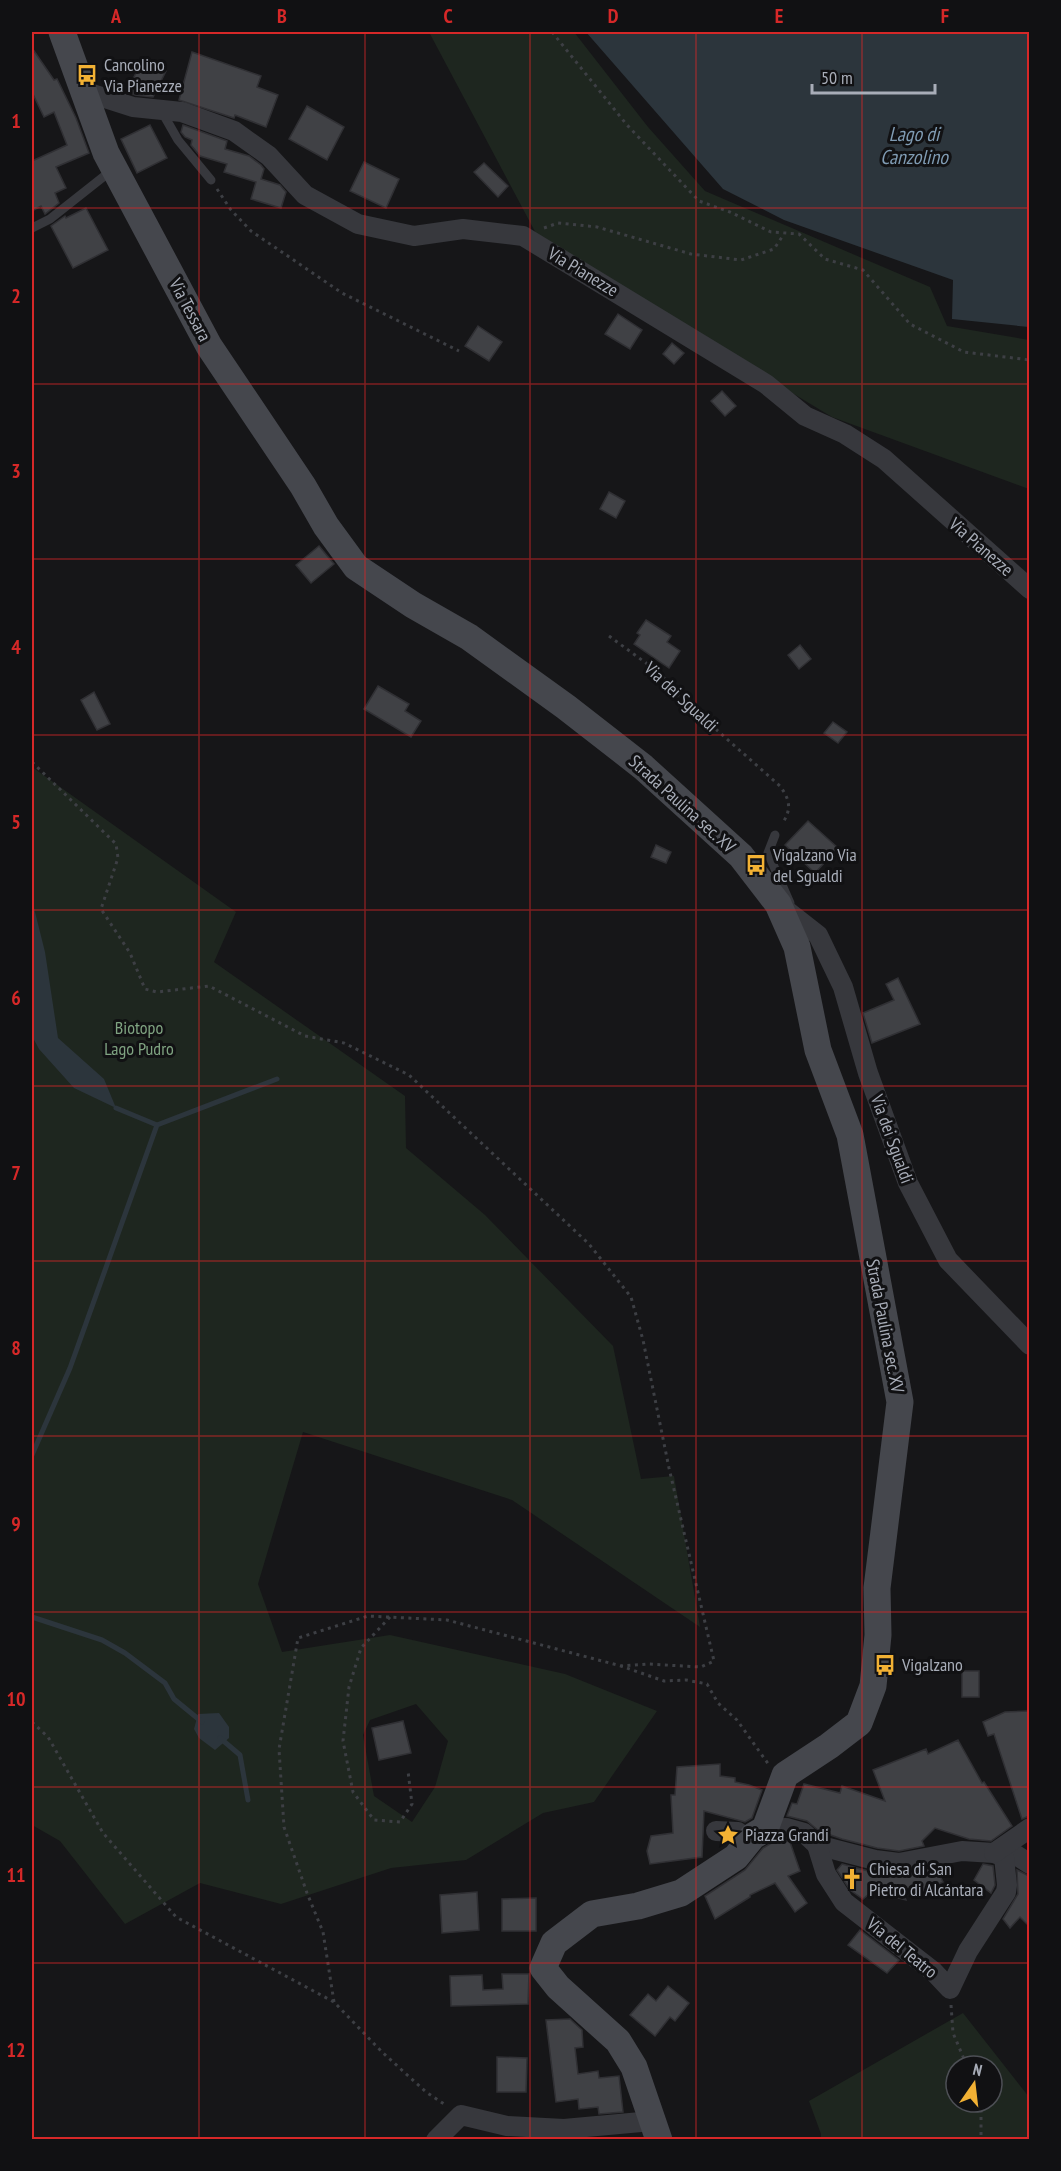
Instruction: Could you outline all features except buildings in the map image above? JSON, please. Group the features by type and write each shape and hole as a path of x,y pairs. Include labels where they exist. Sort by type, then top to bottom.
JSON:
{"street":[{"name":"Via Tessara","path":"62,32 106,153 209,346 303,486 326,526 356,567"},
{"name":"Via Pianezze","path":"83,91 133,107 182,112 234,131 269,156 305,195 358,224 414,236 463,229 523,236 700,346 766,384 805,416 845,434 884,459 1029,589"},
{"name":"Strada Paulina sec. XV","path":"356,567 413,605 470,637 566,707 643,767 741,856 785,909 797,947 818,1050 850,1135 900,1402 877,1588 878,1635 873,1686 859,1723 785,1775 757,1835 736,1857 681,1893 638,1906 592,1914 554,1943 543,1968 558,1987 618,2041 634,2067 656,2130"},
{"name":"Via dei Sgualdi","path":"785,909 818,935 843,987 868,1073 908,1183 948,1260 1029,1345"},
{"path":"716,1831 757,1835 786,1828 804,1833 817,1845 875,1860 899,1863 962,1851 1016,1855 1029,1864"},
{"path":"999,1855 1029,1828"},
{"name":"Via del Teatro","path":"817,1845 826,1874 844,1902 934,1972 950,1989 968,1951 1005,1892 1007,1885 999,1855"},
{"path":"436,2139 461,2115 507,2126 656,2130"}],"lane":[{"path":"160,110 178,140 211,180"},
{"path":"32,228 50,219 114,168"},
{"path":"775,835 768,853 789,898 785,909"}],"path":[{"path":"552,32 627,125 699,201 771,232 799,234 825,259 863,270 910,324 964,352 1029,360"},
{"path":"211,180 231,210 251,231 342,293 459,351"},
{"path":"523,236 558,222 597,227 691,254 741,260 774,249 784,234"},
{"name":"Via dei Sgualdi","path":"609,636 661,674 675,693 780,786 789,798 790,809 775,835"},
{"path":"32,762 116,844 118,858 101,909 130,953 145,989 157,992 209,986 305,1036 344,1043 409,1075 589,1244 631,1297 643,1340 669,1468 714,1661 701,1667 648,1664 621,1666"},
{"path":"333,2002 324,1932 307,1893 284,1827 279,1749 298,1638 368,1616 447,1620 621,1666 664,1681 686,1680 706,1684 718,1703 737,1720 774,1772 777,1794"},
{"path":"390,1617 362,1648 350,1687 343,1741 353,1792 374,1820 400,1822 412,1804 408,1771"},
{"path":"32,1722 48,1737 103,1833 176,1917 333,2002 382,2052 426,2092 461,2115"},
{"path":"950,1989 953,2033 962,2054"},
{"path":"981,2114 981,2139"}],"green space":[{"path":"429,32 574,32 648,127 705,191 930,287 947,326 1029,340 1029,489 832,417 540,241"},
{"name":"Biotopo Lago Pudro","path":"32,767 236,912 214,962 405,1096 406,1148 485,1215 613,1346 641,1479 674,1476 700,1627 512,1500 303,1432 258,1584 282,1652 390,1635 565,1674 657,1711 594,1802 543,1813 466,1860 391,1868 281,1904 200,1883 125,1924 60,1841 32,1825","holes":["416,1704 448,1741 435,1787 412,1822 374,1796 363,1735 370,1720"]},
{"path":"963,2013 995,2054 944,2054 944,2114 1004,2114 1004,2065 1029,2097 1029,2139 821,2139 809,2101"}],"water":[{"name":"Lago di Canzolino","path":"586,32 1029,32 1029,327 952,319 953,280 784,220 723,189"},
{"path":"32,900 45,952 58,1038 104,1079 116,1108 74,1088 39,1049 32,1036"},
{"path":"219,1713 229,1727 229,1738 215,1750 199,1738 194,1729 198,1714"}],"waterway":[{"path":"116,1108 157,1125 277,1079"},
{"path":"32,1455 70,1368 157,1125"},
{"path":"32,1617 102,1640 125,1653 165,1683 174,1699 202,1722"},
{"path":"220,1738 240,1755 248,1800"}],"place":[{"name":"Cancolino Via Pianezze","path":"87,75"},
{"name":"Vigalzano Via del Sgualdi","path":"756,865"},
{"name":"Vigalzano","path":"885,1665"},
{"name":"Piazza Grandi","path":"728,1835"},
{"name":"Chiesa di San Pietro di Alcántara","path":"852,1879"}]}
